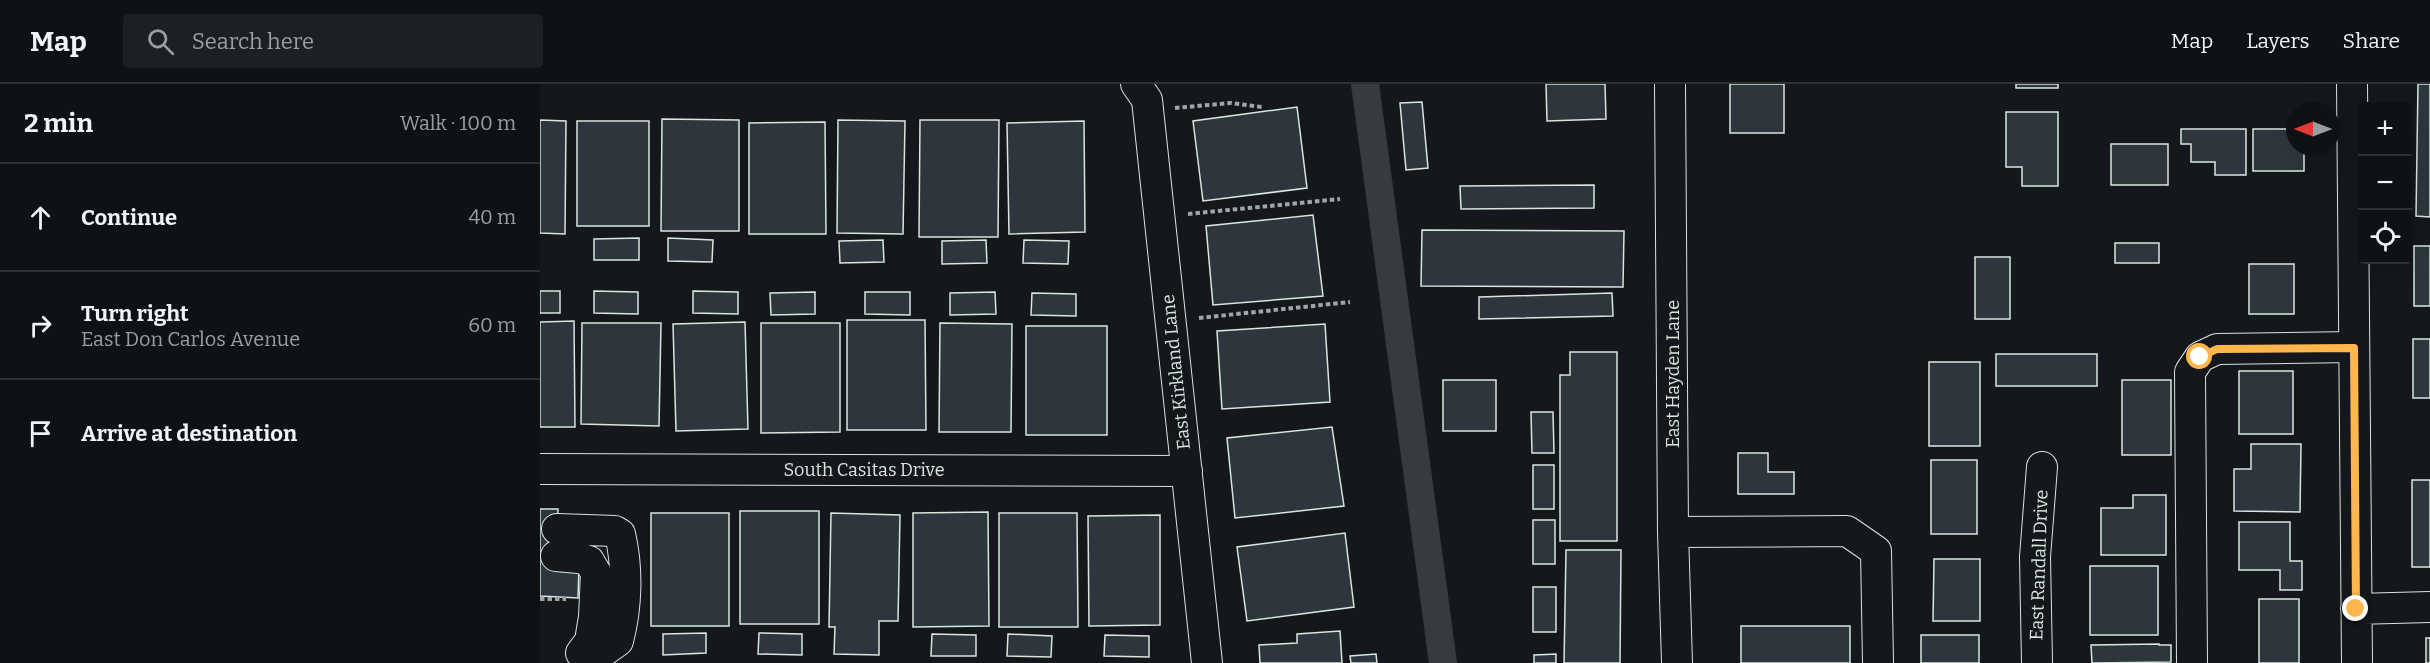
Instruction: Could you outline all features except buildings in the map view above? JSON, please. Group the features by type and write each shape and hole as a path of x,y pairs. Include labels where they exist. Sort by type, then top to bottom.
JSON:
{"street":[{"name":"East Kirkland Lane","path":"1136,84 1147,100 1207,663"},
{"name":"East Hayden Lane","path":"1670,84 1673,532 1677,663"},
{"path":"2352,84 2357,663"},
{"path":"2192,663 2190,372 2200,357 2217,349 2354,348"},
{"name":"East Randall Drive","path":"2037,663 2036,557 2042,467"},
{"name":"South Casitas Drive","path":"540,468 1187,471"},
{"path":"615,531 620,534 624,553 624,620 618,641 601,653 581,653 590,641 594,617 596,573 589,561 579,558 557,543 615,531"},
{"path":"1673,532 1847,531 1876,551 1878,663"},
{"path":"2356,609 2430,608"}],"path":[{"path":"1174,108 1231,103 1262,107"},
{"path":"1187,214 1340,199"},
{"path":"1198,318 1350,302"},
{"path":"540,599 572,599"}],"waterway":[{"path":"1365,84 1443,663"}],"route":[{"path":"2200,357 2217,349 2354,348 2356,609"}]}
